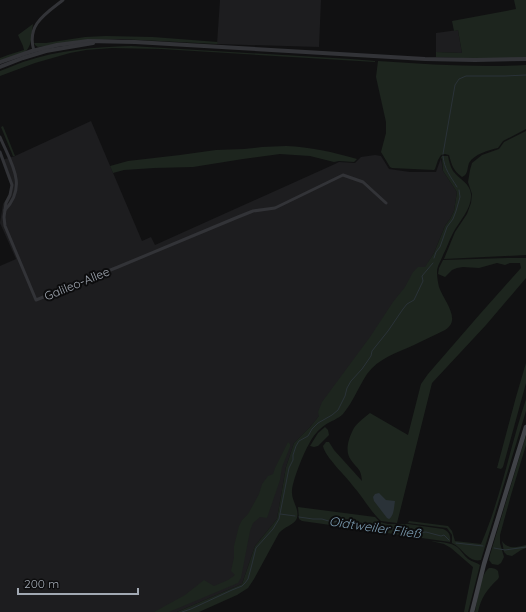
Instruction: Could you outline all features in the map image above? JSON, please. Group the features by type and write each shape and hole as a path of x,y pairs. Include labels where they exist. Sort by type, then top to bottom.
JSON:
{"main road":[{"path":"472,612 484,564 526,427"}],"street":[{"path":"34,52 32,38 34,28 40,18 63,0"},
{"path":"0,62 34,52 103,42 151,42 426,59 526,60"},
{"path":"0,67 34,52"},
{"path":"0,138 14,170 17,183 14,197 10,205 5,210 0,210"},
{"name":"Galileo-Allee","path":"0,152 12,185 6,204 5,226 36,300 238,216 275,208 343,175 363,182 386,203"}],"shaded area":[{"path":"220,0 321,0 319,47 217,44"},
{"path":"514,0 526,0 526,58 436,57 436,52 462,53 458,30 454,31 452,21 516,9"},
{"path":"33,24 31,43 28,49 25,52 0,61 0,58 24,50 18,35"},
{"path":"458,30 462,53 436,52 436,33"},
{"path":"106,36 153,37 218,42 217,44 120,39 38,47 34,43"},
{"path":"131,46 351,59 375,62 161,49 112,48 70,53 35,63 0,76 0,71 36,58 90,48"},
{"path":"378,61 471,66 526,65 526,129 503,141 498,148 486,151 474,157 469,163 466,173 462,177 453,168 449,155 445,154 441,155 434,170 392,168 381,152 386,133 386,122 376,77"},
{"path":"91,121 142,241 151,237 155,245 339,162 355,163 361,157 375,155 381,156 389,169 410,172 436,172 441,158 443,171 457,192 454,211 445,226 434,253 422,273 351,379 310,427 294,443 286,467 277,519 255,546 242,584 177,612 0,612 0,266 16,259 0,223 3,204 11,189 10,180 2,160 15,156"},
{"path":"3,126 15,156 13,156 1,127"},
{"path":"526,131 526,255 444,259 455,232 467,214 471,203 472,194 468,182 472,163 482,155 499,149 504,142"},
{"path":"286,146 322,150 357,159 354,162 334,162 310,156 280,154 193,167 124,170 113,173 110,166 128,161 216,150"},
{"path":"442,156 448,156 453,171 469,187 471,194 471,199 465,215 456,228 437,270 439,287 452,316 450,326 445,330 414,345 388,356 372,368 343,414 325,425 314,436 301,461 292,489 292,496 297,510 296,520 279,533 248,588 237,595 199,612 177,612 242,584 255,546 277,519 286,467 294,443 319,416 318,412 322,402 405,287 413,272 418,267 425,267 434,253 445,226 454,211 457,192 443,171 442,159 440,159"},
{"path":"526,258 526,278 486,325 432,383 397,523 381,521 332,461 323,446 326,442 329,442 334,450 362,481 360,471 351,460 348,452 350,436 357,424 370,413 408,435 421,384 428,374 521,268 520,263 510,263 505,265 497,263 479,268 463,267 452,270 445,277 438,274 443,260"},
{"path":"526,363 526,383 503,467 501,469 497,468 516,397"},
{"path":"526,399 526,411 481,560 476,560 469,557 452,543 452,535 447,528 408,523 409,521 448,526 452,531 455,541 481,544 500,491"},
{"path":"325,427 328,430 329,435 318,446 310,446 318,433"},
{"path":"526,435 526,445 500,535 500,543 504,557 498,565 492,564 489,560 490,555"},
{"path":"288,442 290,447 282,467 280,480 267,518 260,517 253,523 250,531 241,578 238,583 169,612 154,612 185,595 204,580 214,586 235,575 231,571 234,557 234,546 239,526 248,514 259,494 262,484 268,476 273,474"},
{"path":"379,493 386,500 395,501 393,514 389,519 374,501 373,497 375,494"},
{"path":"298,507 375,517 380,522 388,524 408,524 443,529 449,534 450,542 302,521 299,519"},
{"path":"431,541 444,542 454,545 468,559 480,565 468,612 464,612 473,567 451,548 444,544"},
{"path":"502,541 510,547 526,545 526,548 512,556 507,555 504,552"},
{"path":"489,568 494,568 497,570 499,577 485,594 478,612 475,612 482,581 486,571"}],"waterway":[{"path":"443,154 455,85 459,79 466,76 526,75"},
{"path":"443,156 446,169 457,187"},
{"path":"434,258 440,247 447,227 453,219 456,211 460,197 459,190"},
{"path":"182,612 242,586 248,579 256,548 273,529 279,519 289,468 293,460 296,446 299,441 308,436 318,423 338,410 351,381 362,369 371,356 372,351 403,309 407,304 414,300 423,281 422,276 433,263"},
{"name":"Oidtweiler Fließ","path":"280,514 295,516"},
{"name":"Oidtweiler Fließ","path":"299,517 322,519 332,522 339,521 348,524 357,524 364,527 374,526 383,529 404,529 416,533 426,532 441,536 444,535 449,540"},
{"name":"Oidtweiler Fließ","path":"456,543 483,546"},
{"name":"Oidtweiler Fließ","path":"494,548 505,550 526,547"}]}
